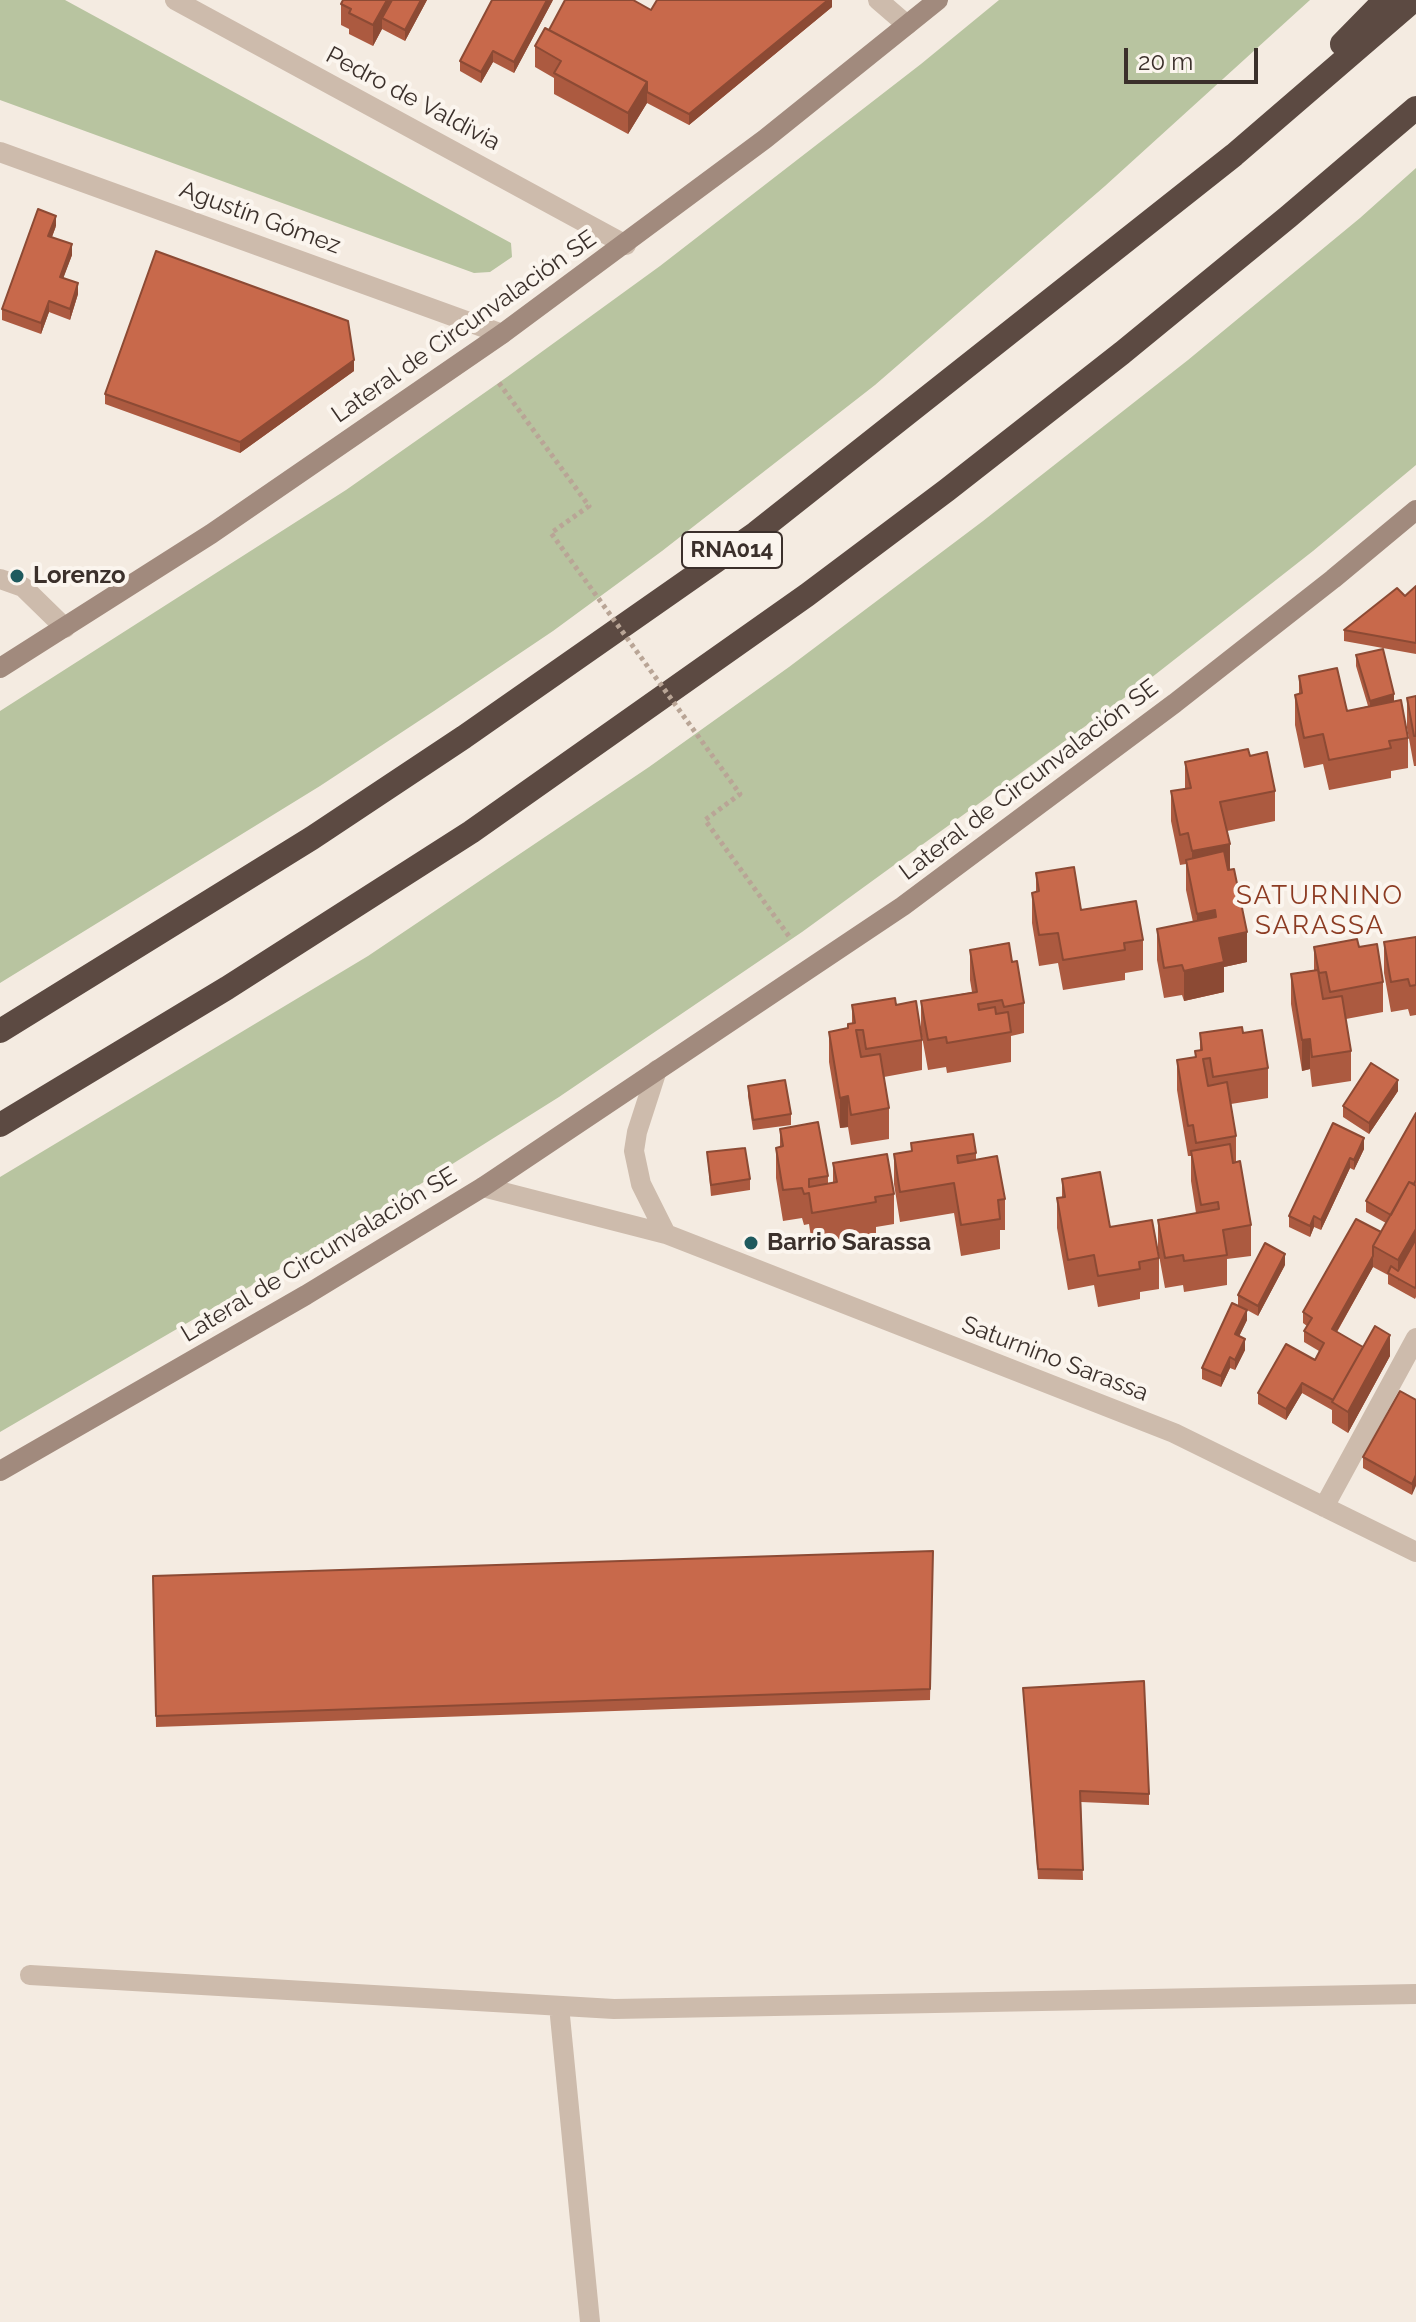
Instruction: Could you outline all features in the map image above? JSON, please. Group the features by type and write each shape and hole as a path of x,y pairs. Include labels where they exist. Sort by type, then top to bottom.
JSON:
{"highway":[{"path":"1234,155 1385,0"},
{"name":"RNA014","path":"0,1031 312,838 627,625 756,533 1234,155 1414,0"},
{"path":"0,1125 227,988 471,832 807,595 1122,353 1416,108"}],"street":[{"name":"Pedro de Valdivia","path":"175,0 626,245"},
{"path":"878,0 907,25"},
{"name":"Lateral de Circunvalación SE","path":"0,668 211,534 502,334 765,139 938,0"},
{"name":"Agustín Gómez","path":"0,152 502,334"},
{"name":"Lateral de Circunvalación SE","path":"0,1471 306,1295 483,1187 903,906 1175,703 1416,510"},
{"path":"0,579 23,587 65,628"},
{"path":"657,1070 634,1151 641,1184 666,1234"},
{"name":"Saturnino Sarassa","path":"483,1187 666,1234 1174,1433 1416,1552"},
{"path":"1324,1507 1416,1338"},
{"path":"30,1975 614,2009 1416,1994"},
{"path":"559,2006 590,2322"}],"path":[{"path":"499,383 589,506 551,533 740,794 705,820 791,939"}],"green space":[{"path":"0,0 65,0 511,243 512,257 490,272 474,273 0,100"},
{"path":"999,0 1310,0 1105,186 875,385 662,551 553,631 320,786 0,983 0,711 346,490 507,377 660,266"},
{"path":"1416,168 1416,465 1313,551 1142,685 802,932 559,1097 352,1227 0,1432 0,1177 368,956 649,767 789,667 983,521 1188,360"}],"building":[{"path":"343,0 387,0 373,25 349,13 351,9 341,4"},
{"path":"392,0 421,0 405,30 382,18"},
{"path":"492,0 547,0 514,62 493,51 481,72 460,61"},
{"path":"565,0 633,0 651,10 657,0 828,0 689,114 647,92 647,82 549,30"},
{"path":"545,28 647,82 628,113 554,73 561,61 535,46"},
{"path":"38,209 56,216 48,236 72,244 60,277 78,283 70,309 49,301 41,323 2,309"},
{"path":"156,251 348,321 354,360 240,442 105,394"},
{"path":"1416,586 1416,643 1344,630 1397,588 1405,596"},
{"path":"1383,649 1394,694 1370,701 1356,655"},
{"path":"1337,668 1347,711 1401,700 1408,738 1389,741 1391,748 1329,760 1323,734 1304,738 1295,695 1302,693 1299,676"},
{"path":"1416,696 1416,736 1414,736 1407,698"},
{"path":"1248,749 1250,756 1267,752 1275,791 1220,802 1230,844 1192,851 1188,833 1180,835 1171,791 1191,788 1185,762"},
{"path":"1224,851 1228,870 1234,869 1247,932 1219,938 1224,962 1184,971 1182,965 1164,968 1157,929 1216,917 1215,910 1197,914 1186,860"},
{"path":"1074,867 1081,910 1136,901 1143,940 1124,943 1125,950 1063,960 1058,933 1039,935 1032,893 1039,891 1036,873"},
{"path":"1416,937 1416,985 1410,986 1408,979 1391,982 1384,942"},
{"path":"1357,939 1359,947 1377,944 1383,982 1330,992 1326,972 1319,973 1314,947"},
{"path":"1009,943 1012,962 1017,961 1024,1003 1004,1007 1002,1000 978,1004 979,1010 995,1007 996,1014 1008,1012 1011,1032 947,1043 946,1037 928,1040 921,1001 977,992 970,950"},
{"path":"1318,970 1323,999 1342,996 1351,1051 1312,1057 1310,1039 1302,1040 1291,974"},
{"path":"895,998 896,1005 916,1001 922,1040 866,1049 863,1030 856,1030 861,1057 880,1054 889,1108 851,1115 848,1096 840,1098 829,1032 848,1028 848,1024 855,1023 852,1005"},
{"path":"1242,1027 1243,1033 1262,1030 1268,1068 1213,1077 1210,1058 1203,1059 1208,1086 1227,1082 1236,1136 1196,1143 1193,1125 1188,1126 1177,1060 1196,1057 1195,1051 1202,1050 1200,1033"},
{"path":"1371,1063 1398,1080 1369,1123 1343,1106"},
{"path":"785,1080 791,1114 753,1120 748,1086"},
{"path":"1416,1113 1416,1180 1414,1184 1409,1182 1391,1215 1366,1201"},
{"path":"818,1122 828,1176 809,1179 809,1187 837,1182 833,1163 887,1154 894,1194 875,1197 876,1202 812,1213 809,1193 804,1194 802,1188 783,1190 776,1148 783,1146 780,1129"},
{"path":"1333,1123 1364,1138 1354,1160 1350,1158 1321,1220 1314,1216 1310,1226 1289,1216"},
{"path":"973,1134 976,1153 957,1156 958,1163 997,1156 1005,1199 998,1200 1000,1219 961,1225 954,1183 900,1192 894,1154 912,1151 911,1143"},
{"path":"1230,1144 1233,1163 1240,1161 1251,1225 1223,1230 1227,1255 1184,1261 1183,1255 1165,1258 1158,1220 1219,1209 1218,1202 1201,1205 1191,1151"},
{"path":"745,1148 750,1179 711,1185 707,1152"},
{"path":"1100,1172 1110,1227 1152,1220 1159,1258 1139,1262 1140,1269 1098,1276 1094,1255 1068,1260 1057,1198 1065,1197 1062,1179"},
{"path":"1409,1182 1416,1186 1416,1229 1398,1260 1373,1246"},
{"path":"1356,1219 1381,1232 1373,1246 1373,1256 1332,1329 1363,1347 1333,1400 1302,1383 1286,1409 1258,1393 1286,1344 1315,1360 1324,1343 1304,1331 1312,1318 1303,1312"},
{"path":"1416,1239 1415,1288 1388,1273 1391,1266 1398,1271"},
{"path":"1265,1243 1285,1254 1258,1306 1238,1295"},
{"path":"1232,1303 1247,1310 1235,1334 1245,1339 1235,1360 1230,1357 1221,1376 1202,1368"},
{"path":"1375,1326 1390,1335 1348,1412 1332,1402"},
{"path":"1400,1391 1416,1400 1416,1475 1412,1484 1363,1457"},
{"path":"933,1551 930,1689 156,1716 153,1576"},
{"path":"1144,1681 1149,1794 1080,1791 1083,1870 1038,1869 1023,1688"}],"place":[{"name":"Lorenzo","path":"17,576"},
{"name":"Barrio Sarassa","path":"751,1243"}],"district":[{"name":"SATURNINO SARASSA","path":"1320,911"}]}
